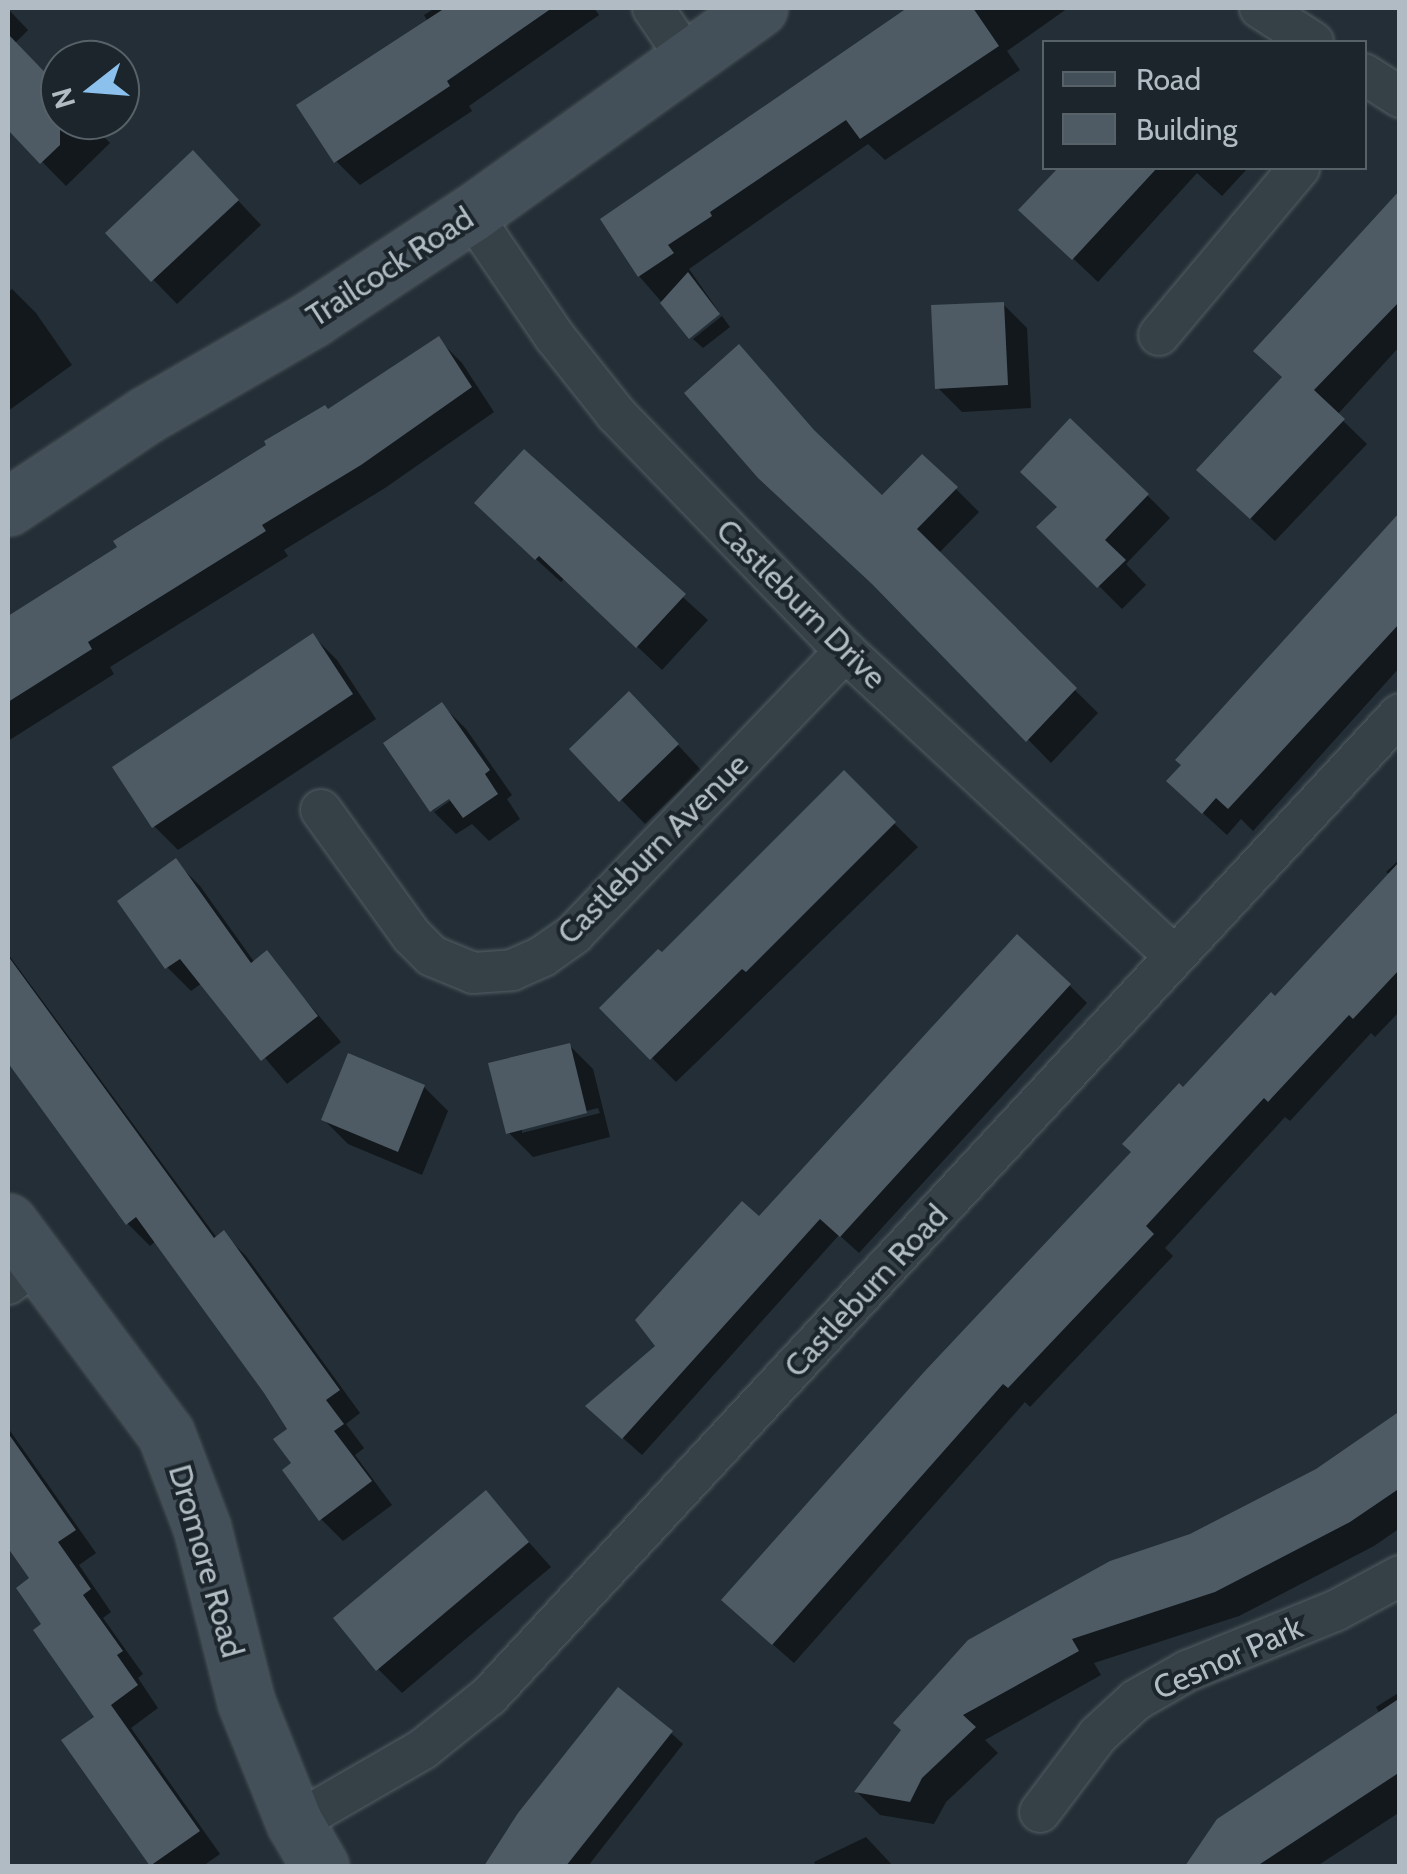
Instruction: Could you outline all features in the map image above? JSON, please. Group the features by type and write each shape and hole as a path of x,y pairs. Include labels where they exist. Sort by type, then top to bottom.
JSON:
{"street":[{"path":"653,8 688,58"},
{"name":"Trailcock Road","path":"8,506 146,414 312,318 471,214 759,8"},
{"path":"1260,8 1309,40"},
{"path":"1158,335 1298,170"},
{"name":"Castleburn Drive","path":"471,214 555,336 616,414 845,652 1174,956"},
{"name":"Castleburn Avenue","path":"321,810 412,936 432,956 472,973 512,970 544,956 574,934 845,652"},
{"name":"Castleburn Road","path":"308,1845 490,1696 1400,714"},
{"name":"Dromore Road","path":"17,1256 166,1434 202,1528 246,1702 308,1845"},
{"name":"Cesnor Park","path":"1040,1812 1098,1735 1160,1685 1335,1611 1400,1576"}],"building":[{"path":"445,8 552,8 447,81 450,86 334,163 296,105"},
{"path":"907,8 973,8 999,46 860,139 846,120 710,212 712,216 668,245 674,253 638,277 600,219"},
{"path":"8,34 40,67 40,140 60,140 60,145 40,164 8,130"},
{"path":"193,150 239,200 151,282 105,233"},
{"path":"1056,170 1155,170 1072,260 1018,210"},
{"path":"1400,190 1400,301 1314,390 1345,419 1250,519 1196,470 1282,377 1253,351"},
{"path":"688,272 720,314 689,339 660,303"},
{"path":"1004,302 1008,385 935,389 931,305"},
{"path":"439,336 472,387 361,465 262,525 266,531 88,642 92,649 8,702 8,616 117,547 113,541 266,445 264,441 325,405 328,409"},
{"path":"739,344 814,430 882,495 922,454 958,487 917,529 1077,688 1026,742 872,584 758,478 684,393"},
{"path":"1070,418 1149,494 1105,540 1126,560 1097,588 1036,527 1057,507 1020,472"},
{"path":"524,449 686,594 636,648 539,556 535,560 474,503"},
{"path":"1400,512 1400,623 1228,809 1216,798 1202,814 1166,781 1181,765 1175,760"},
{"path":"313,633 353,694 152,828 112,767"},
{"path":"629,691 679,744 619,802 569,749"},
{"path":"442,702 490,770 485,774 498,794 463,818 449,799 430,812 383,743"},
{"path":"844,770 896,822 746,972 742,969 650,1060 599,1008 658,949 662,952"},
{"path":"176,858 251,963 267,950 318,1016 261,1061 180,959 165,969 117,901"},
{"path":"1400,861 1400,969 1353,1019 1349,1015 1268,1102 1264,1098 1146,1226 1154,1234 1008,1388 1003,1384 772,1645 721,1600 924,1372 1131,1152 1122,1144 1179,1083 1183,1087 1271,992 1275,996"},
{"path":"1017,934 1071,984 840,1237 820,1219 622,1439 585,1406 655,1346 635,1320 742,1201 759,1216"},
{"path":"8,956 214,1238 224,1230 340,1390 326,1400 344,1424 334,1431 372,1481 319,1521 282,1470 291,1463 273,1439 287,1429 264,1393 136,1217 126,1225 8,1063"},
{"path":"570,1043 587,1113 506,1134 488,1063"},
{"path":"348,1053 425,1085 398,1152 321,1120"},
{"path":"1400,1411 1400,1488 1350,1522 1215,1592 1072,1639 1079,1651 963,1715 976,1727 922,1778 910,1802 854,1792 901,1730 893,1723 968,1640 1110,1561 1190,1534 1316,1469"},
{"path":"8,1433 76,1530 58,1542 91,1589 83,1595 123,1651 117,1655 138,1685 111,1705 200,1831 150,1866 61,1740 94,1717 33,1630 41,1624 16,1588 29,1578 8,1548"},
{"path":"486,1490 529,1542 376,1671 333,1618"},
{"path":"618,1687 673,1731 566,1866 484,1866 518,1813"},
{"path":"1400,1698 1400,1772 1257,1866 1185,1866 1217,1819"}]}
